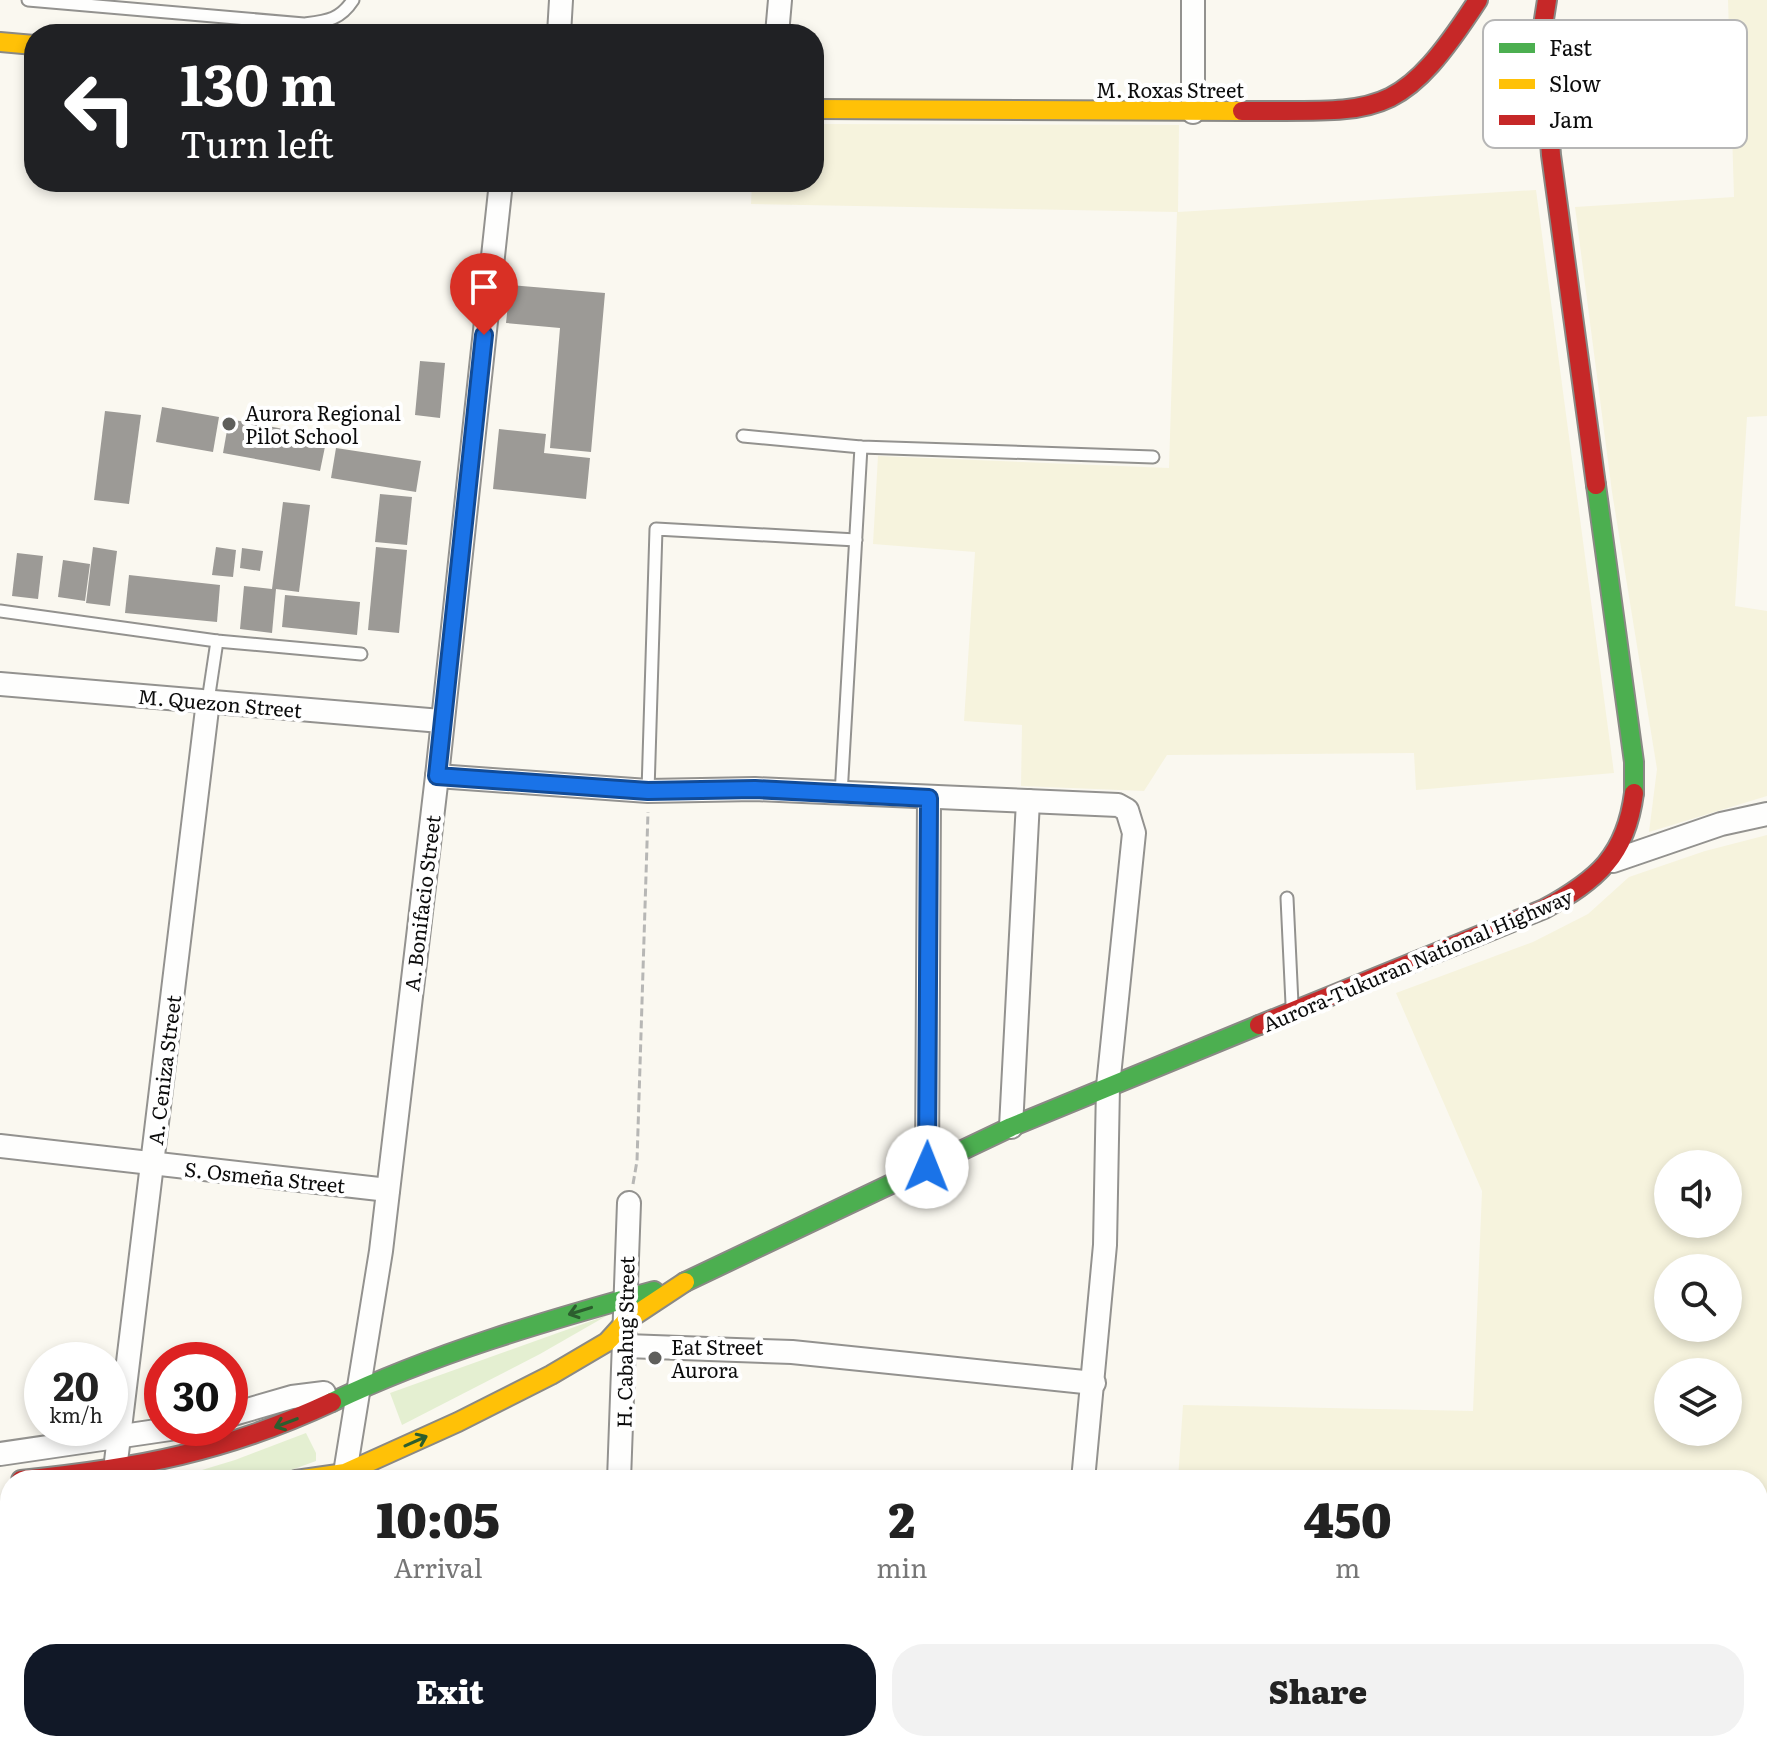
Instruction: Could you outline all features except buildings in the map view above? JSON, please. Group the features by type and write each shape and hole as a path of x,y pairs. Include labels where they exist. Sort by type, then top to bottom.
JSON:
{"main road":[{"name":"M. Roxas Street","path":"824,109 1193,112 1334,110 1377,105 1410,88 1433,68 1478,0"},
{"name":"Aurora-Tukuran National Highway","path":"1544,20 1547,0"},
{"path":"0,42 24,44"},
{"name":"Aurora-Tukuran National Highway","path":"133,1470 237,1442 298,1419 357,1390 469,1347 625,1310 1011,1127 1544,909 1576,892 1612,862 1631,815 1635,789 1634,762 1550,148"},
{"name":"Aurora-Tukuran National Highway","path":"358,1470 551,1375 607,1342 625,1310"}],"street":[{"path":"560,24 561,0"},
{"path":"778,24 780,0"},
{"path":"1193,0 1193,112"},
{"name":"A. Bonifacio Street","path":"343,1470 388,1190 437,776 500,192"},
{"name":"M. Quezon Street","path":"0,684 441,721"},
{"name":"A. Ceniza Street","path":"128,1358 208,701"},
{"path":"437,776 648,791 755,789 841,796 1118,805 1127,810 1134,833 1108,1086 1105,1245 1084,1470"},
{"path":"927,1167 929,798"},
{"path":"1011,1127 1028,801"},
{"path":"1612,862 1721,824 1767,814"},
{"name":"S. Osmeña Street","path":"0,1146 388,1190"},
{"name":"H. Cabahug Street","path":"620,1470 629,1203"},
{"path":"626,1346 792,1352 1094,1383"},
{"name":"Aurora-Tukuran National Highway","path":"248,1410 292,1397 357,1390"},
{"path":"0,1454 63,1446"},
{"name":"A. Ceniza Street","path":"115,1470 117,1446"}],"lane":[{"path":"28,0 304,24 332,21 345,12 353,0"},
{"path":"743,436 861,447 1153,457"},
{"path":"841,796 861,447"},
{"path":"648,791 656,529 856,540"},
{"path":"0,611 217,641 361,654"},
{"path":"208,701 217,641"},
{"path":"1287,898 1292,1013"}],"path":[{"path":"629,1203 637,1161 648,791"}],"shaded area":[{"path":"1728,0 1767,0 1767,416 1747,417 1735,606 1767,611 1767,796 1649,832 1657,769 1612,492 1575,207 1734,197 1733,148 1747,148 1747,20 1729,20"},
{"path":"824,124 1179,125 1178,212 1536,190 1614,773 1416,790 1414,753 1167,755 1144,791 1021,786 1022,725 964,721 975,552 873,544 878,456 1169,468 1177,212 751,204 752,192 824,192"},
{"path":"1767,835 1767,1470 1179,1470 1183,1405 1473,1411 1482,1191 1396,993 1533,942 1588,914 1629,877 1705,851"}],"green space":[{"path":"608,1315 540,1354 402,1425 390,1393"},
{"path":"306,1433 316,1453 316,1461 291,1470 202,1470"}],"traffic: fast":[{"path":"1596,485 1634,762 1634,793"},
{"path":"685,1282 1011,1127 1259,1025"},
{"path":"332,1402 450,1353 654,1291"}],"traffic: slow":[{"path":"0,42 24,44"},
{"path":"824,109 1242,111"},
{"path":"352,1470 458,1422 551,1375 607,1342 626,1321 685,1282"}],"traffic: jam":[{"path":"1242,111 1325,111 1356,108 1381,101 1404,89 1427,69 1478,0"},
{"path":"1544,20 1547,0"},
{"path":"1550,148 1596,485"},
{"path":"1259,1025 1544,909 1563,898 1594,876 1616,850 1624,834 1634,793"},
{"path":"104,1470 180,1455 255,1434 332,1402"}],"place":[{"name":"Aurora Regional Pilot School","path":"229,424"},
{"name":"Eat Street Aurora","path":"655,1358"}],"route":[{"path":"484,335 437,776 648,791 755,789 841,796 929,798 927,1167"}]}
